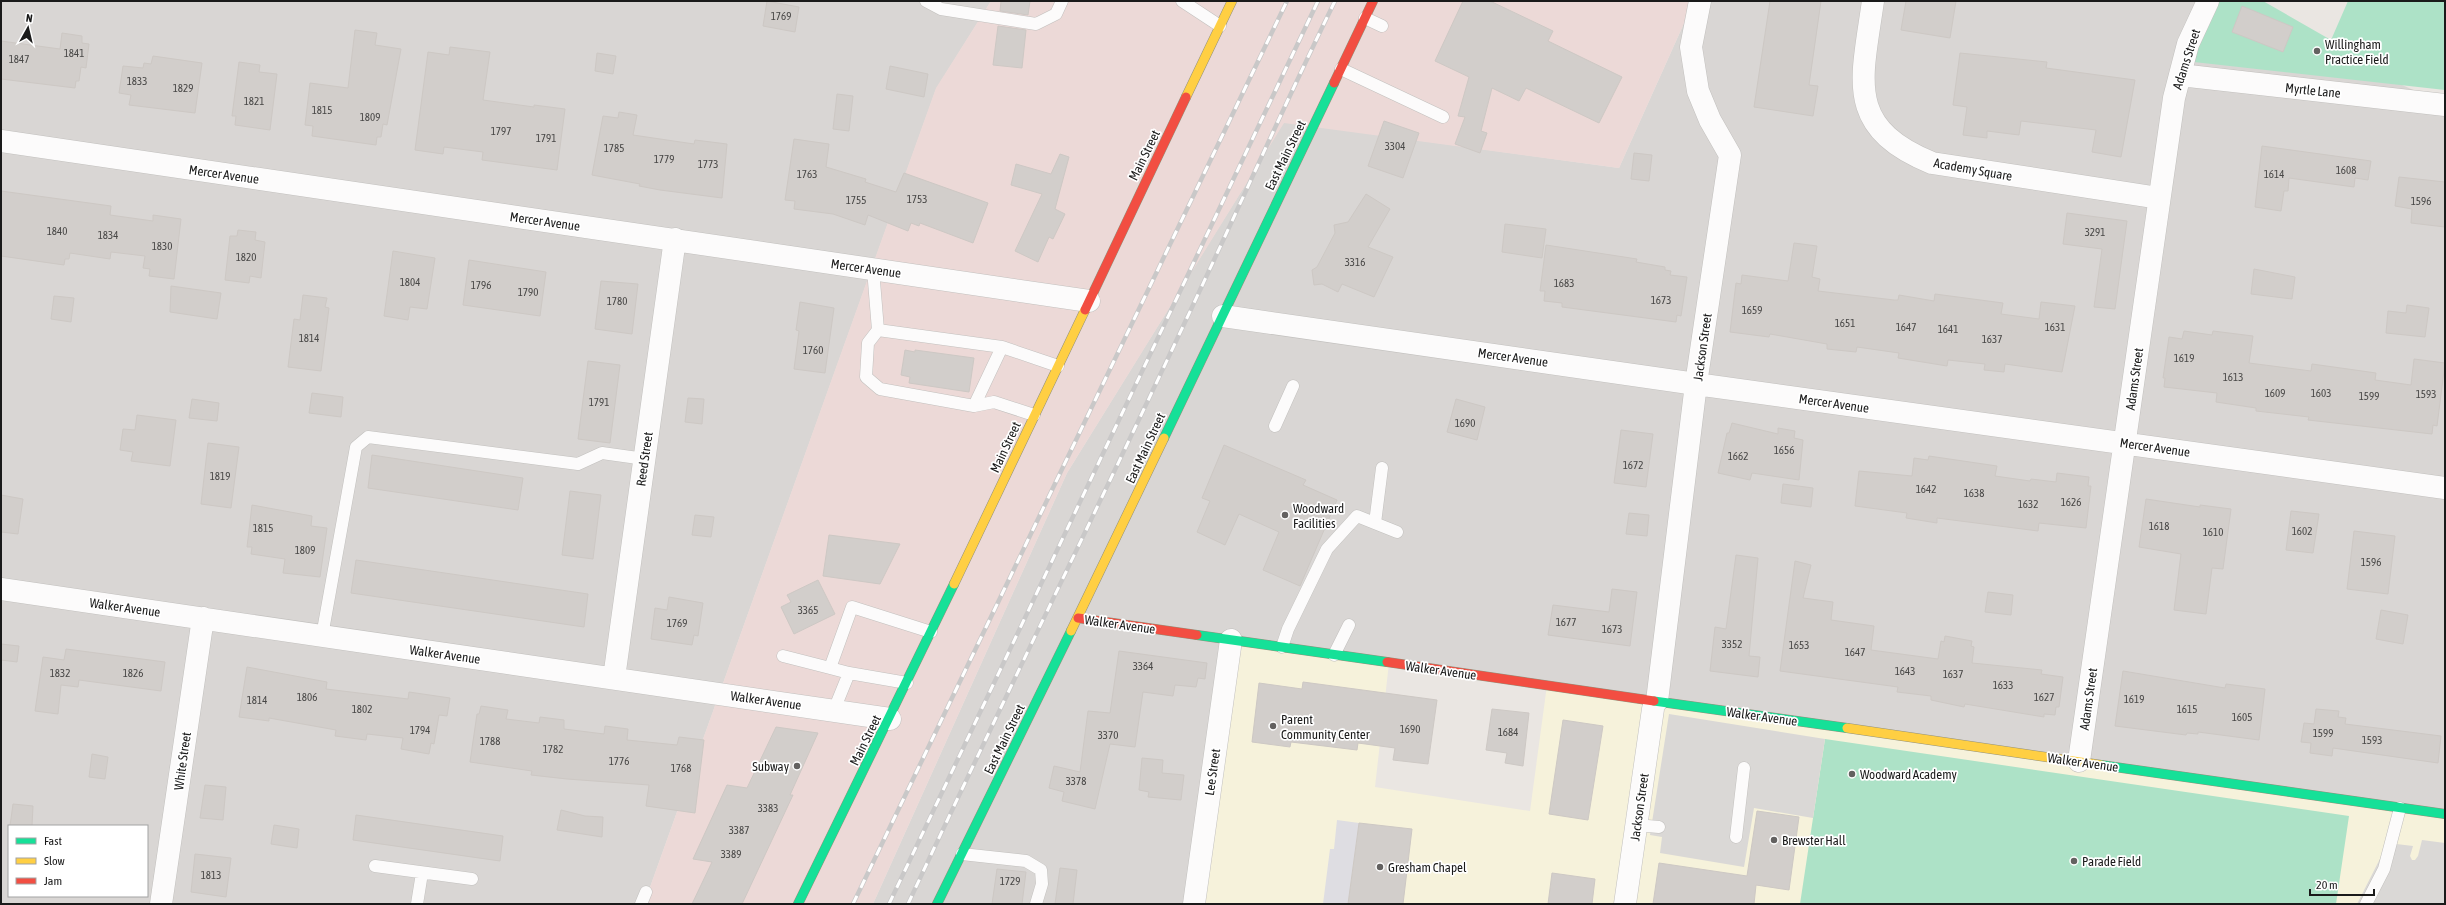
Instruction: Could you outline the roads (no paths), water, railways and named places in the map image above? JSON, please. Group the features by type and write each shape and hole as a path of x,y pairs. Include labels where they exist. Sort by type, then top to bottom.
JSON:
{"street":[{"name":"Main Street","path":"798,904 890,719 1232,1"},
{"name":"East Main Street","path":"937,904 1078,618 1373,1"},
{"name":"Jackson Street","path":"1625,904 1655,705 1696,384 1730,155 1710,120 1698,91 1691,47 1700,1"},
{"name":"Academy Square","path":"1873,1 1862,79 1869,113 1888,140 1908,153 1932,163 2160,198"},
{"name":"Adams Street","path":"2079,761 2174,98 2188,44 2208,1"},
{"name":"Myrtle Lane","path":"2180,75 2445,105"},
{"name":"Mercer Avenue","path":"1,141 1089,301"},
{"name":"Reed Street","path":"614,678 675,240"},
{"name":"Mercer Avenue","path":"1223,316 1696,384 2124,442 2445,488"},
{"name":"Walker Avenue","path":"1,589 890,719"},
{"name":"White Street","path":"161,904 203,618"},
{"name":"Walker Avenue","path":"1078,618 1282,647 1655,705 2079,761 2445,814"},
{"name":"Lee Street","path":"1194,904 1231,640"}],"lane":[{"path":"926,1 941,9 1036,24 1056,14 1062,1"},
{"path":"1182,1 1196,5 1220,26"},
{"path":"1365,18 1382,26"},
{"path":"1341,68 1443,116"},
{"path":"873,269 878,330 868,343 866,377 880,390 974,406 994,402 1034,415"},
{"path":"878,330 1002,347 1058,366"},
{"path":"974,406 1002,347"},
{"path":"1275,426 1293,386"},
{"path":"322,636 356,447 368,437 578,464 602,453 644,459"},
{"path":"1375,523 1382,468"},
{"path":"1282,647 1288,629 1327,549 1357,516 1397,532"},
{"path":"830,668 852,607 931,632"},
{"path":"1334,655 1349,626"},
{"path":"783,656 849,673 907,683"},
{"path":"834,710 849,673"},
{"path":"1736,837 1744,768"},
{"path":"2366,904 2384,868 2400,808"},
{"path":"1636,825 1659,827"},
{"path":"962,854 1026,861 1041,870 1042,884 1036,904"},
{"path":"375,866 472,879"},
{"path":"417,904 422,873"},
{"path":"641,904 646,892"}],"railway":[{"path":"853,904 1287,1"},
{"path":"889,904 1318,1"},
{"path":"908,904 1100,502 1335,1"}],"place":[{"name":"Willingham Practice Field","path":"2317,51"},
{"name":"Woodward Facilities","path":"1285,515"},
{"name":"Parent Community Center","path":"1273,726"},
{"name":"Subway","path":"797,766"},
{"name":"Woodward Academy","path":"1852,774"},
{"name":"Brewster Hall","path":"1774,840"},
{"name":"Parade Field","path":"2074,861"},
{"name":"Gresham Chapel","path":"1380,867"}]}
